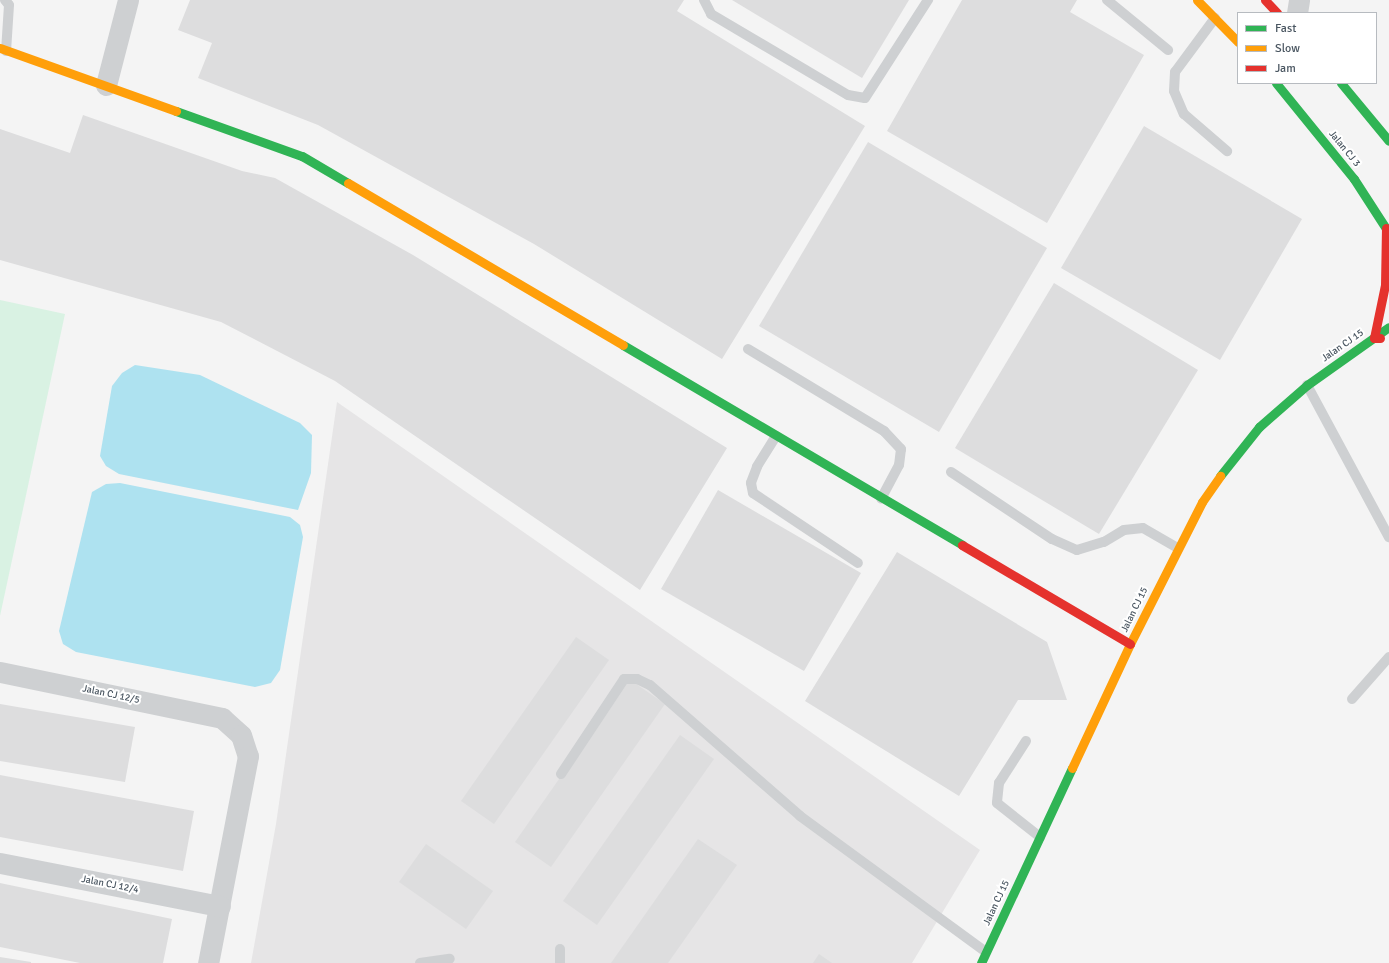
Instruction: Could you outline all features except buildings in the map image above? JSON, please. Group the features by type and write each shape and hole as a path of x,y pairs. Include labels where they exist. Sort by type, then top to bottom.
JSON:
{"street":[{"path":"106,85 128,0"},
{"path":"1197,0 1237,41"},
{"path":"1265,0 1276,12"},
{"path":"1296,12 1299,0"},
{"path":"3,49 302,156 881,499 1130,644"},
{"name":"Jalan CJ 3","path":"1277,84 1354,179 1387,231"},
{"path":"1342,84 1389,141"},
{"path":"1387,231 1385,285 1374,338 1389,337"},
{"name":"Jalan CJ 15","path":"981,963 1130,644 1177,548 1228,464 1259,427 1307,385 1389,327"},
{"name":"Jalan CJ 12/5","path":"0,672 222,718 241,735 248,756 220,906"},
{"name":"Jalan CJ 12/4","path":"0,863 220,906"},
{"path":"208,963 220,906"}],"lane":[{"path":"3,49 9,5 5,0"},
{"path":"704,0 711,14 848,95 865,98 928,0"},
{"path":"1107,0 1168,50"},
{"path":"1215,18 1176,72 1174,91 1184,114 1227,151"},
{"path":"748,349 884,431 901,449 899,465 881,499"},
{"path":"1307,385 1389,537"},
{"path":"776,436 757,467 751,483 753,493 858,563"},
{"path":"951,472 1052,539 1077,550 1104,542 1124,530 1143,528 1177,548"},
{"path":"1352,699 1389,657"},
{"path":"561,774 624,679 637,679 650,685 800,816 986,952"},
{"path":"1026,741 999,783 997,804 1040,837"},
{"path":"560,949 560,963"},
{"path":"420,963 450,959"}],"shaded area":[{"path":"337,402 980,850 912,963 251,963 276,824"}],"green space":[{"path":"0,300 65,314 0,616"}],"water":[{"path":"135,365 200,375 300,423 312,435 311,473 298,510 119,474 106,466 100,456 112,386 122,373"},
{"path":"120,483 290,517 300,525 303,537 280,670 271,683 255,687 76,652 63,644 59,631 92,492 106,484"}],"traffic: fast":[{"path":"1277,84 1354,179 1389,233"},
{"path":"1342,84 1389,141"},
{"path":"176,111 302,156 348,183"},
{"path":"1220,476 1259,427 1307,385 1389,327"},
{"path":"623,345 962,545"},
{"path":"981,963 1072,768"}],"traffic: slow":[{"path":"1197,0 1237,41"},
{"path":"0,48 176,111"},
{"path":"348,183 623,345"},
{"path":"1072,768 1130,644 1202,502 1220,476"}],"traffic: jam":[{"path":"1265,0 1276,12"},
{"path":"1380,338 1374,338 1385,285 1386,228"},
{"path":"962,545 1130,644"}]}
